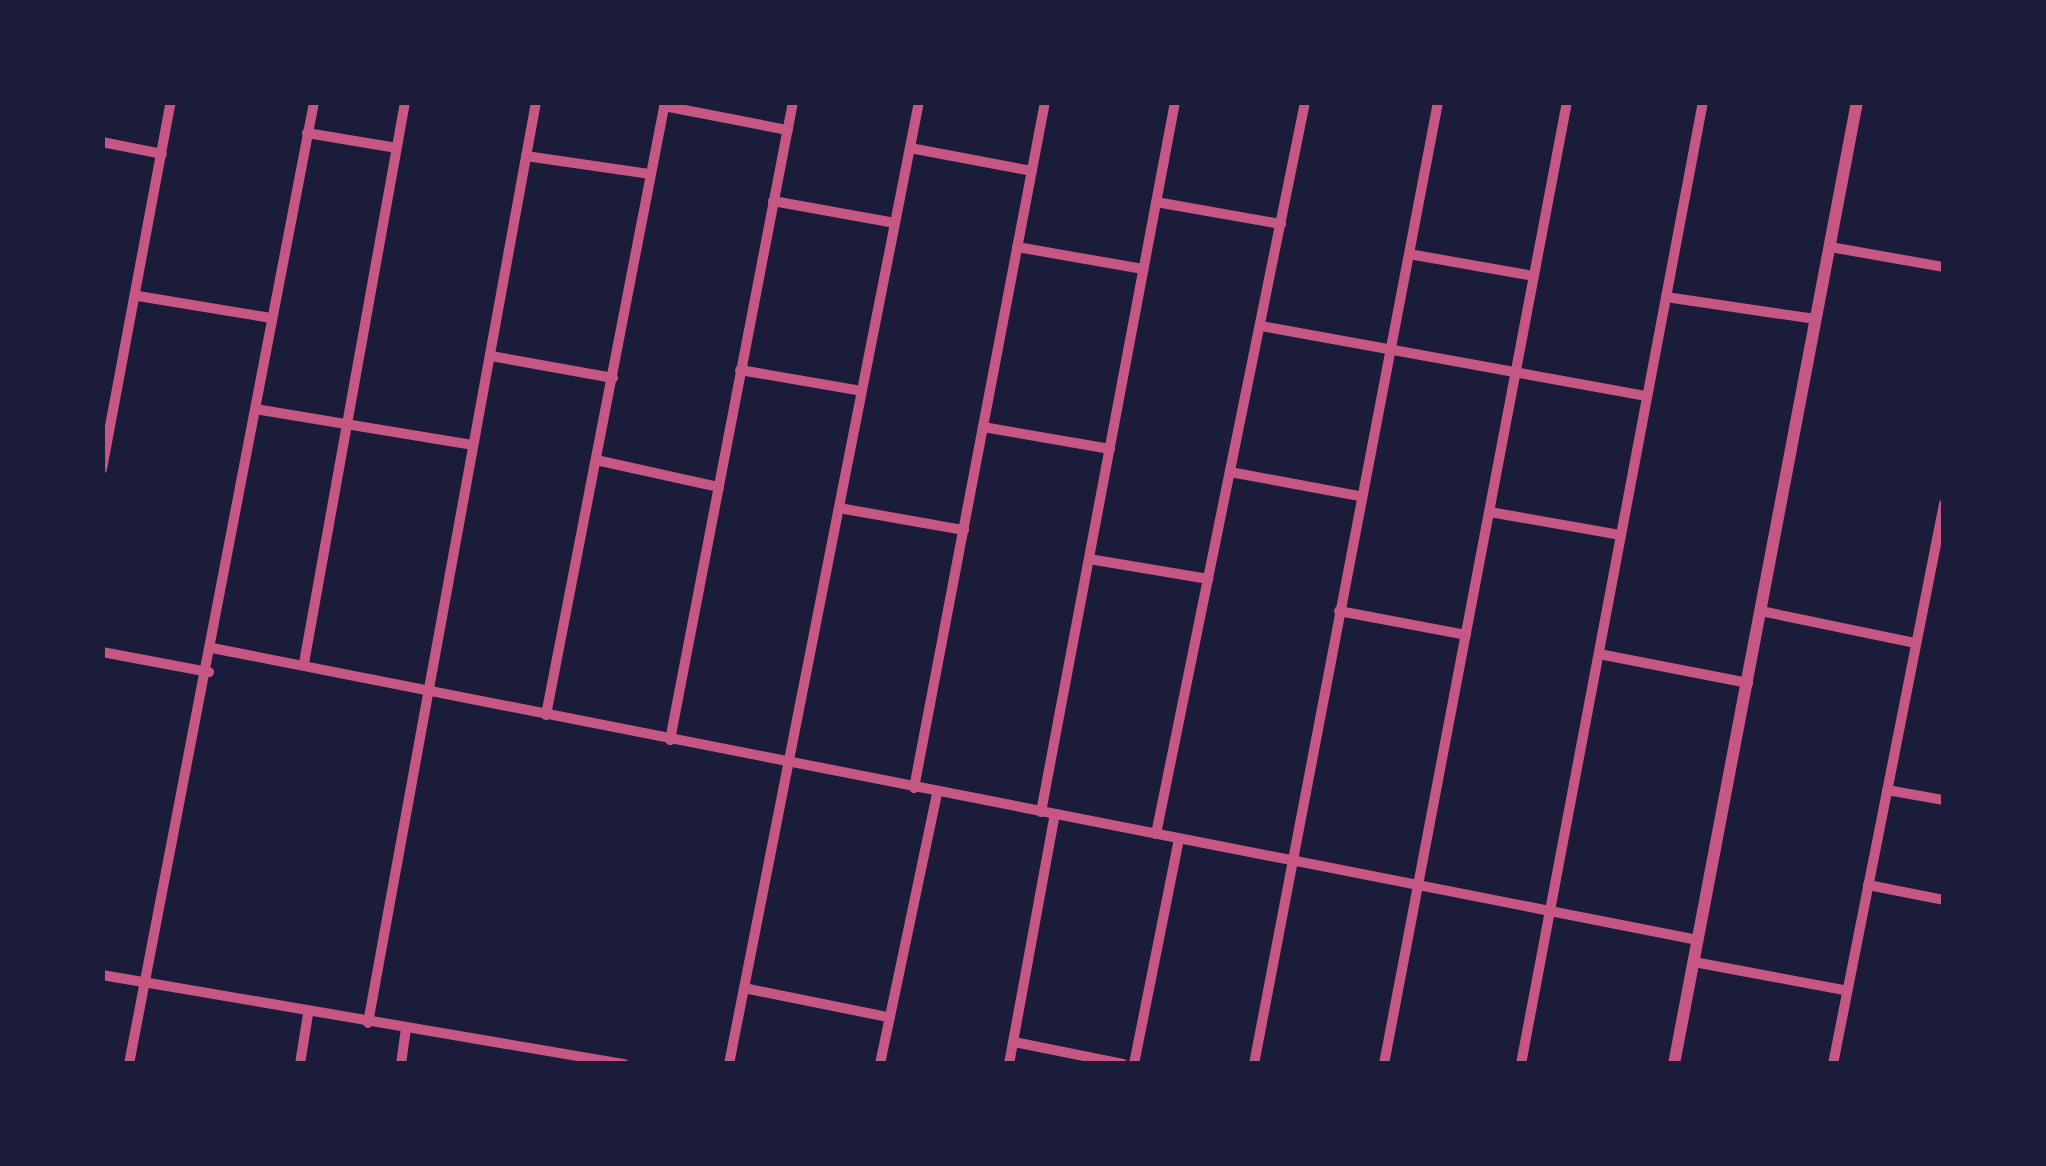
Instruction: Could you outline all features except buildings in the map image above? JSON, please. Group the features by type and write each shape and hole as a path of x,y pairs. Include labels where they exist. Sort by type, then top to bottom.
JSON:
{"street":[{"path":"102,469 172,102"},
{"path":"129,1064 209,672 271,318 314,102"},
{"path":"304,663 405,102"},
{"path":"368,1023 536,102"},
{"path":"670,740 793,102"},
{"path":"729,1064 919,102"},
{"path":"914,788 1045,102"},
{"path":"1041,812 1175,102"},
{"path":"1156,834 1305,102"},
{"path":"1254,1064 1387,349 1438,102"},
{"path":"1384,1064 1567,102"},
{"path":"1520,1064 1703,102"},
{"path":"1674,1064 1857,102"},
{"path":"546,715 664,104 788,130"},
{"path":"308,133 397,148"},
{"path":"102,142 162,154"},
{"path":"910,148 1032,171"},
{"path":"526,156 649,174"},
{"path":"773,202 895,223"},
{"path":"1156,202 1281,224"},
{"path":"1017,247 1144,269"},
{"path":"1830,247 1944,267"},
{"path":"1408,254 1534,276"},
{"path":"138,296 271,318"},
{"path":"1666,297 1816,319"},
{"path":"1261,326 1646,396"},
{"path":"491,356 613,378"},
{"path":"740,370 861,391"},
{"path":"255,409 472,444"},
{"path":"983,427 1110,449"},
{"path":"596,460 720,487"},
{"path":"1230,472 1360,496"},
{"path":"1833,1064 1844,990 1944,504"},
{"path":"839,508 964,530"},
{"path":"1490,512 1620,535"},
{"path":"1089,559 1208,579"},
{"path":"1340,611 1466,635"},
{"path":"1761,612 1916,643"},
{"path":"212,648 304,663 788,765 1698,940"},
{"path":"102,652 209,672"},
{"path":"1599,654 1748,683"},
{"path":"1887,790 1944,800"},
{"path":"880,1064 937,794"},
{"path":"1010,1064 1055,814"},
{"path":"1134,1064 1178,838"},
{"path":"1868,885 1944,900"},
{"path":"1694,962 1844,990"},
{"path":"102,975 567,1059 624,1064"},
{"path":"744,988 888,1017"},
{"path":"300,1064 308,1014"},
{"path":"401,1064 406,1030"},
{"path":"1014,1042 1123,1064"}]}
